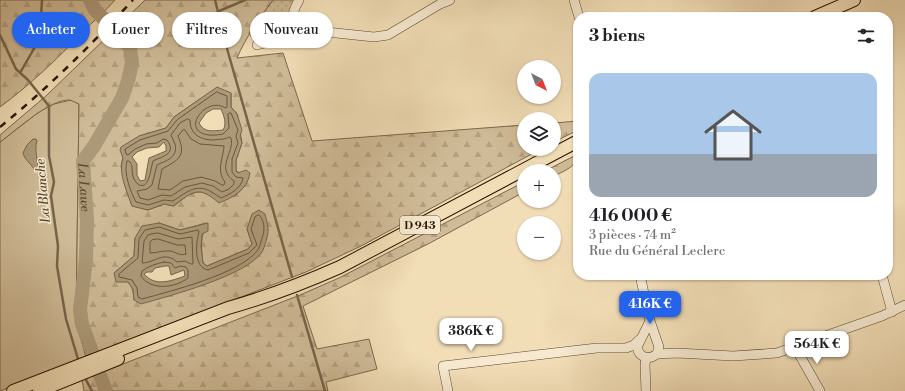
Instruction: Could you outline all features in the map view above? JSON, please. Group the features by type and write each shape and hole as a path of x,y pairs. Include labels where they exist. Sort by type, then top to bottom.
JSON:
{"main road":[{"path":"827,12 854,0"},
{"name":"D 943","path":"38,391 340,267 573,144"},
{"name":"D 943","path":"13,391 228,308 263,298"}],"street":[{"path":"294,12 299,0"},
{"path":"333,33 374,37 388,35 409,24 440,4 450,0"},
{"path":"574,0 578,12"},
{"path":"641,280 650,321 659,351 657,354"},
{"path":"883,280 892,312"},
{"path":"626,348 650,358 657,354 748,356 778,353 892,312 905,305"},
{"path":"646,391 645,365 643,356 637,347 650,321"},
{"path":"448,391 443,366 590,348 626,348 649,336 667,350 676,354"},
{"path":"795,347 820,391"}],"green space":[{"path":"0,0 115,0 104,12 98,12 98,18 90,25 90,12 12,12 12,48 67,48 43,72 0,107"},
{"path":"145,0 273,0 264,12 250,12 250,33 237,58 283,53 312,141 517,126 517,156 528,156 361,246 306,272 86,357 76,321 79,104 70,100 53,104 34,116 0,142 0,135 47,95 98,46 98,48 164,48 164,12 133,12","holes":["231,93 231,107 237,114 242,143 236,160 236,171 249,177 243,188 235,196 209,195 202,192 197,192 188,195 174,206 164,204 148,210 132,206 126,189 121,166 123,158 139,136 166,128 174,117 200,99","159,223 180,230 207,223 202,238 203,263 207,266 248,249 252,244 247,229 262,252 134,300 131,286 114,273 134,256 135,238"]},
{"path":"273,0 299,0 294,12 264,12"},
{"path":"71,100 79,104 76,321 86,357 0,391 0,142 39,112 54,104"},
{"path":"573,121 573,132 561,138 561,122"},
{"path":"573,157 573,165 562,172 561,164 559,164"},
{"path":"517,186 517,196 428,244 303,306 317,349 369,339 377,369 326,382 328,391 84,391 82,380 300,295 339,278"}],"water":[{"path":"217,87 231,93 231,107 237,114 242,130 240,136 242,143 236,160 236,171 238,173 246,170 250,173 246,184 239,192 219,203 206,194 196,192 173,206 164,204 148,210 132,206 122,176 123,158 120,150 121,147 139,136 166,128 174,117","holes":["213,109 221,109 225,123 223,130 206,130 199,123 206,113","164,142 166,151 149,158 145,180 140,181 137,175 137,164 132,157 137,152 147,148 159,147"]},
{"path":"33,139 36,139 37,141 36,151 38,170 35,171 23,153 27,145"},
{"path":"259,210 265,214 268,231 262,252 253,261 224,277 141,304 134,300 133,289 128,282 116,282 114,273 134,256 135,238 142,226 159,223 180,230 208,223 208,231 202,234 201,246 203,263 207,266 248,249 252,244 247,229 252,214","holes":["169,266 171,275 184,270 185,276 169,281 158,282 148,278 144,274 147,272 152,272 155,268"]}],"waterway":[{"path":"20,73 36,45 40,33 42,0"},
{"name":"La Lawe","path":"90,0 95,10 130,48 132,63 122,98 94,146 83,161 87,220 86,259 80,310 82,324 92,352"},
{"path":"215,0 228,52 292,277"},
{"path":"219,11 245,0"},
{"name":"La Blanche","path":"0,35 16,69 28,80 49,106 49,156 54,182 51,196 58,246 57,266 66,319 78,359"},
{"path":"297,295 325,391"},
{"path":"99,373 106,391"},
{"name":"La Blanche","path":"85,378 92,391"}],"railway":[{"path":"0,127 69,66 133,0"}]}
